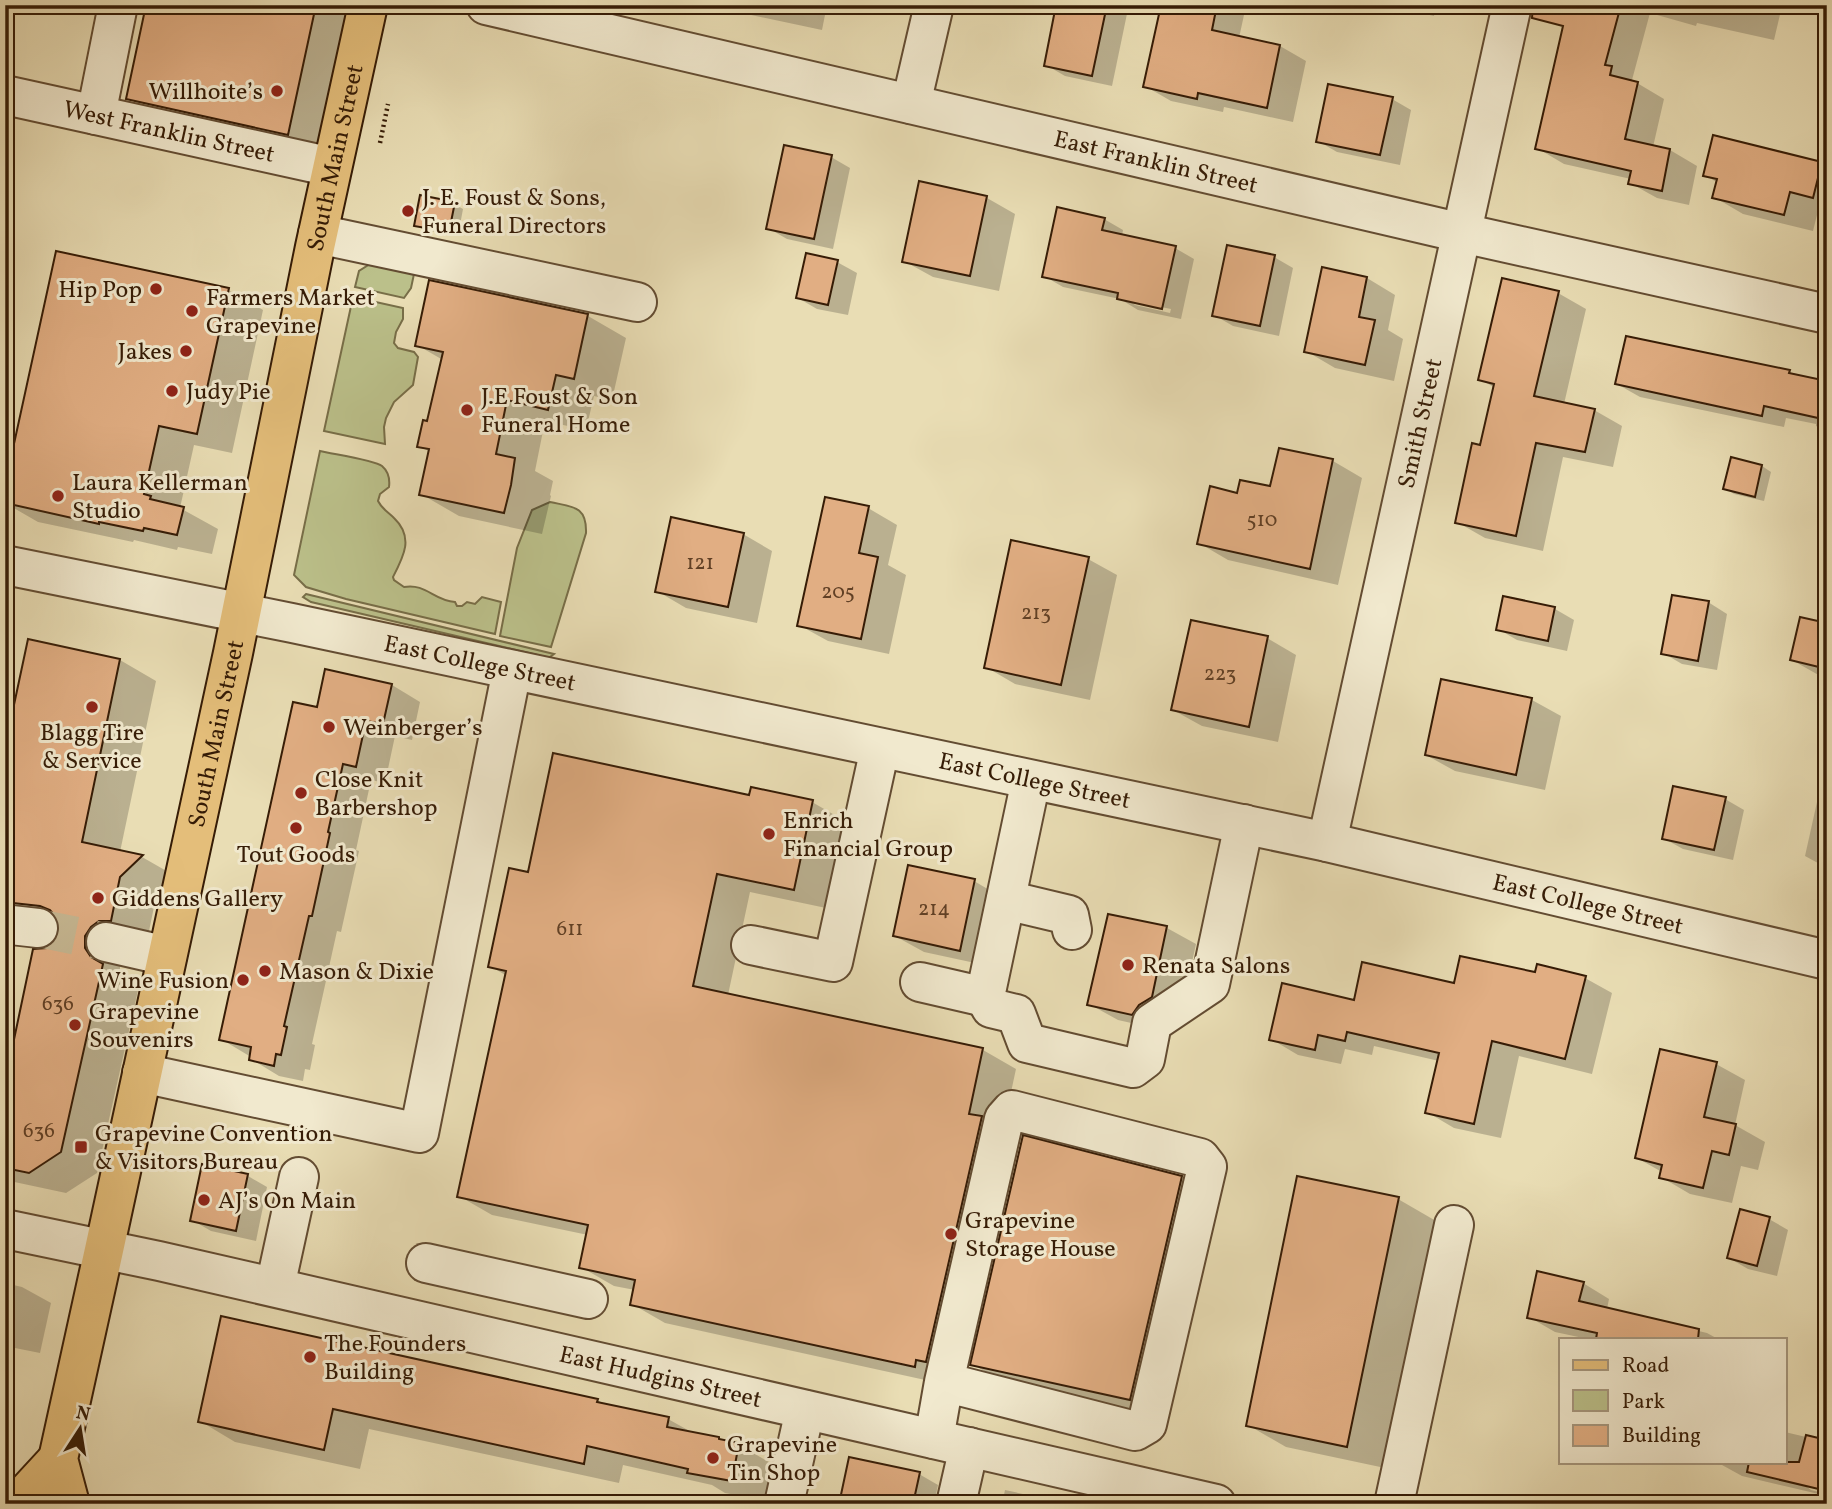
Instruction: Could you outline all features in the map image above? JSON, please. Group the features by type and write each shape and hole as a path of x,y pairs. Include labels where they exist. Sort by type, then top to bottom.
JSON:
{"main road":[{"name":"South Main Street","path":"70,1504 58,1459 241,612 368,5"},
{"path":"21,1504 22,1498 58,1459"}],"street":[{"path":"96,116 118,5"},
{"name":"East Franklin Street","path":"486,5 585,17 911,104 1462,233 1827,314"},
{"path":"911,104 934,5"},
{"name":"Smith Street","path":"1327,842 1512,5"},
{"name":"West Franklin Street","path":"5,95 332,167"},
{"path":"318,234 637,302"},
{"name":"East College Street","path":"5,565 241,612 1244,824 1827,960"},
{"path":"142,1073 419,1133 512,670"},
{"path":"751,944 833,962 880,748"},
{"path":"1031,780 985,997 991,1008 1016,1014 1027,1043 1133,1068 1145,1059 1152,1023 1210,984 1244,824"},
{"path":"1006,900 1069,915 1072,930"},
{"path":"106,942 167,956"},
{"path":"920,982 985,997"},
{"path":"944,1382 1135,1431 1147,1424 1207,1167 1200,1158 1012,1110 1004,1119 944,1382 957,1504"},
{"path":"275,1287 299,1177"},
{"path":"1394,1504 1454,1225"},
{"name":"East Hudgins Street","path":"5,1228 275,1287 1216,1504"},
{"path":"426,1264 588,1299"},
{"path":"489,1337 502,1280"},
{"path":"784,1504 805,1410"}],"path":[{"path":"380,143 388,104"}],"green space":[{"path":"370,264 414,274 411,288 404,298 355,287 359,271"},
{"path":"353,297 403,308 403,319 394,343 398,348 414,352 418,357 413,385 394,402 386,418 385,444 324,431"},
{"path":"320,451 371,462 382,466 386,471 389,487 380,494 378,501 400,525 405,539 394,580 404,587 412,586 455,602 457,606 467,602 475,604 482,597 501,602 495,634 346,599 306,587 294,575"},
{"path":"550,502 577,509 586,524 586,533 551,647 500,636 517,548 532,510"},
{"path":"306,594 554,654 546,657 311,602 303,597"}],"building":[{"path":"146,5 316,5 288,135 126,99"},
{"path":"1056,5 1107,5 1092,76 1044,66"},
{"path":"1161,5 1217,5 1212,30 1280,45 1267,108 1198,93 1197,99 1143,87"},
{"path":"1533,5 1621,5 1605,65 1612,66 1610,75 1638,82 1625,139 1670,149 1662,191 1628,184 1631,171 1535,149 1563,26 1532,18"},
{"path":"1328,84 1393,97 1380,155 1316,142"},
{"path":"1713,135 1822,162 1813,198 1790,192 1784,215 1712,198 1717,179 1703,176"},
{"path":"784,145 832,155 814,239 766,229"},
{"path":"919,181 987,196 970,276 902,262"},
{"path":"420,195 455,202 449,232 414,226"},
{"path":"1057,207 1105,218 1102,230 1176,246 1162,309 1117,299 1118,293 1042,277"},
{"path":"1227,245 1275,255 1260,326 1212,316"},
{"path":"56,251 229,288 197,434 159,426 144,494 151,496 150,499 184,507 177,535 144,528 143,531 99,524 5,503 5,485"},
{"path":"806,253 838,260 828,305 796,298"},
{"path":"1322,267 1367,277 1359,317 1375,320 1365,365 1304,352"},
{"path":"1502,278 1559,291 1534,396 1595,409 1585,452 1536,443 1516,536 1455,523 1472,443 1480,445 1494,384 1478,380"},
{"path":"429,280 588,314 574,379 556,375 548,410 507,400 496,454 515,458 504,513 419,495 429,449 417,447 423,420 427,421 443,352 415,346"},
{"path":"1626,336 1790,370 1789,373 1827,381 1827,420 1764,406 1762,416 1615,384"},
{"path":"1279,448 1333,459 1310,569 1197,544 1210,486 1237,493 1240,480 1270,486"},
{"path":"1731,457 1762,465 1755,497 1723,489"},
{"path":"825,497 869,506 859,553 878,557 861,639 797,626"},
{"path":"671,517 744,533 728,607 655,592"},
{"path":"1011,540 1089,557 1061,685 984,668"},
{"path":"1672,595 1709,601 1698,661 1661,654"},
{"path":"1503,596 1555,607 1548,641 1496,630"},
{"path":"1800,617 1827,623 1827,669 1790,660"},
{"path":"1191,620 1268,636 1249,727 1171,710"},
{"path":"28,639 120,659 82,842 143,855 120,877 111,921 99,921 85,936 85,948 91,957 103,964 61,1152 29,1173 5,1168 5,1047 12,1049 33,949 47,948 56,940 60,930 58,919 50,910 40,906 5,904 5,747"},
{"path":"325,669 392,684 383,724 366,721 356,767 343,764 312,916 309,916 284,1026 287,1027 281,1055 276,1054 274,1066 249,1060 251,1047 219,1040 293,702 317,707"},
{"path":"1441,679 1532,698 1516,775 1425,755"},
{"path":"553,753 749,795 751,787 813,800 794,890 717,874 693,986 983,1048 969,1114 982,1116 926,1362 916,1360 915,1367 630,1305 635,1280 579,1268 588,1225 457,1197 506,971 488,967 509,868 528,872"},
{"path":"1673,786 1726,797 1714,850 1662,839"},
{"path":"908,865 975,879 960,951 893,936"},
{"name":"Renata Salons","path":"1108,914 1167,926 1152,997 1139,1005 1132,1015 1087,1005"},
{"path":"1460,956 1535,972 1537,964 1586,976 1565,1059 1492,1041 1474,1124 1425,1113 1439,1053 1347,1032 1345,1041 1318,1035 1315,1050 1269,1040 1282,983 1354,1000 1362,962 1454,983"},
{"path":"1660,1049 1717,1062 1704,1117 1736,1124 1729,1155 1712,1151 1703,1188 1659,1178 1662,1165 1635,1158"},
{"path":"1023,1135 1182,1176 1130,1400 970,1365"},
{"path":"202,1164 248,1174 236,1231 190,1221"},
{"path":"1297,1176 1399,1197 1347,1447 1246,1426"},
{"path":"1740,1209 1770,1217 1757,1266 1727,1258"},
{"path":"1537,1271 1584,1282 1579,1301 1699,1329 1698,1338 1596,1338 1597,1333 1527,1318"},
{"name":"The Founders Building","path":"221,1316 669,1417 667,1427 739,1443 732,1481 687,1473 688,1469 587,1446 584,1464 333,1409 324,1450 198,1422"},
{"path":"1806,1435 1827,1440 1827,1491 1747,1472 1749,1464 1799,1462"},
{"path":"849,1457 920,1472 913,1504 839,1504"}],"tunnel":[{"path":"38,928 106,942"}],"place":[{"name":"Willhoite’s","path":"277,91"},
{"name":"J. E. Foust & Sons, Funeral Directors","path":"408,211"},
{"name":"Hip Pop","path":"156,289"},
{"name":"Farmers Market Grapevine","path":"192,311"},
{"name":"Jakes","path":"186,351"},
{"name":"Judy Pie","path":"172,391"},
{"name":"J.E Foust & Son Funeral Home","path":"467,410"},
{"name":"Laura Kellerman Studio","path":"58,496"},
{"name":"Blagg Tire & Service","path":"92,707"},
{"name":"Weinberger’s","path":"329,727"},
{"name":"Close Knit Barbershop","path":"301,793"},
{"name":"Tout Goods","path":"296,828"},
{"name":"Enrich Financial Group","path":"769,834"},
{"name":"Giddens Gallery","path":"98,898"},
{"name":"Renata Salons","path":"1128,965"},
{"name":"Mason & Dixie","path":"265,971"},
{"name":"Wine Fusion","path":"243,980"},
{"name":"Grapevine Souvenirs","path":"75,1025"},
{"name":"Grapevine Convention & Visitors Bureau","path":"81,1147"},
{"name":"AJ’s On Main","path":"204,1200"},
{"name":"Grapevine Storage House","path":"951,1234"},
{"name":"The Founders Building","path":"310,1357"},
{"name":"Grapevine Tin Shop","path":"713,1458"}]}
